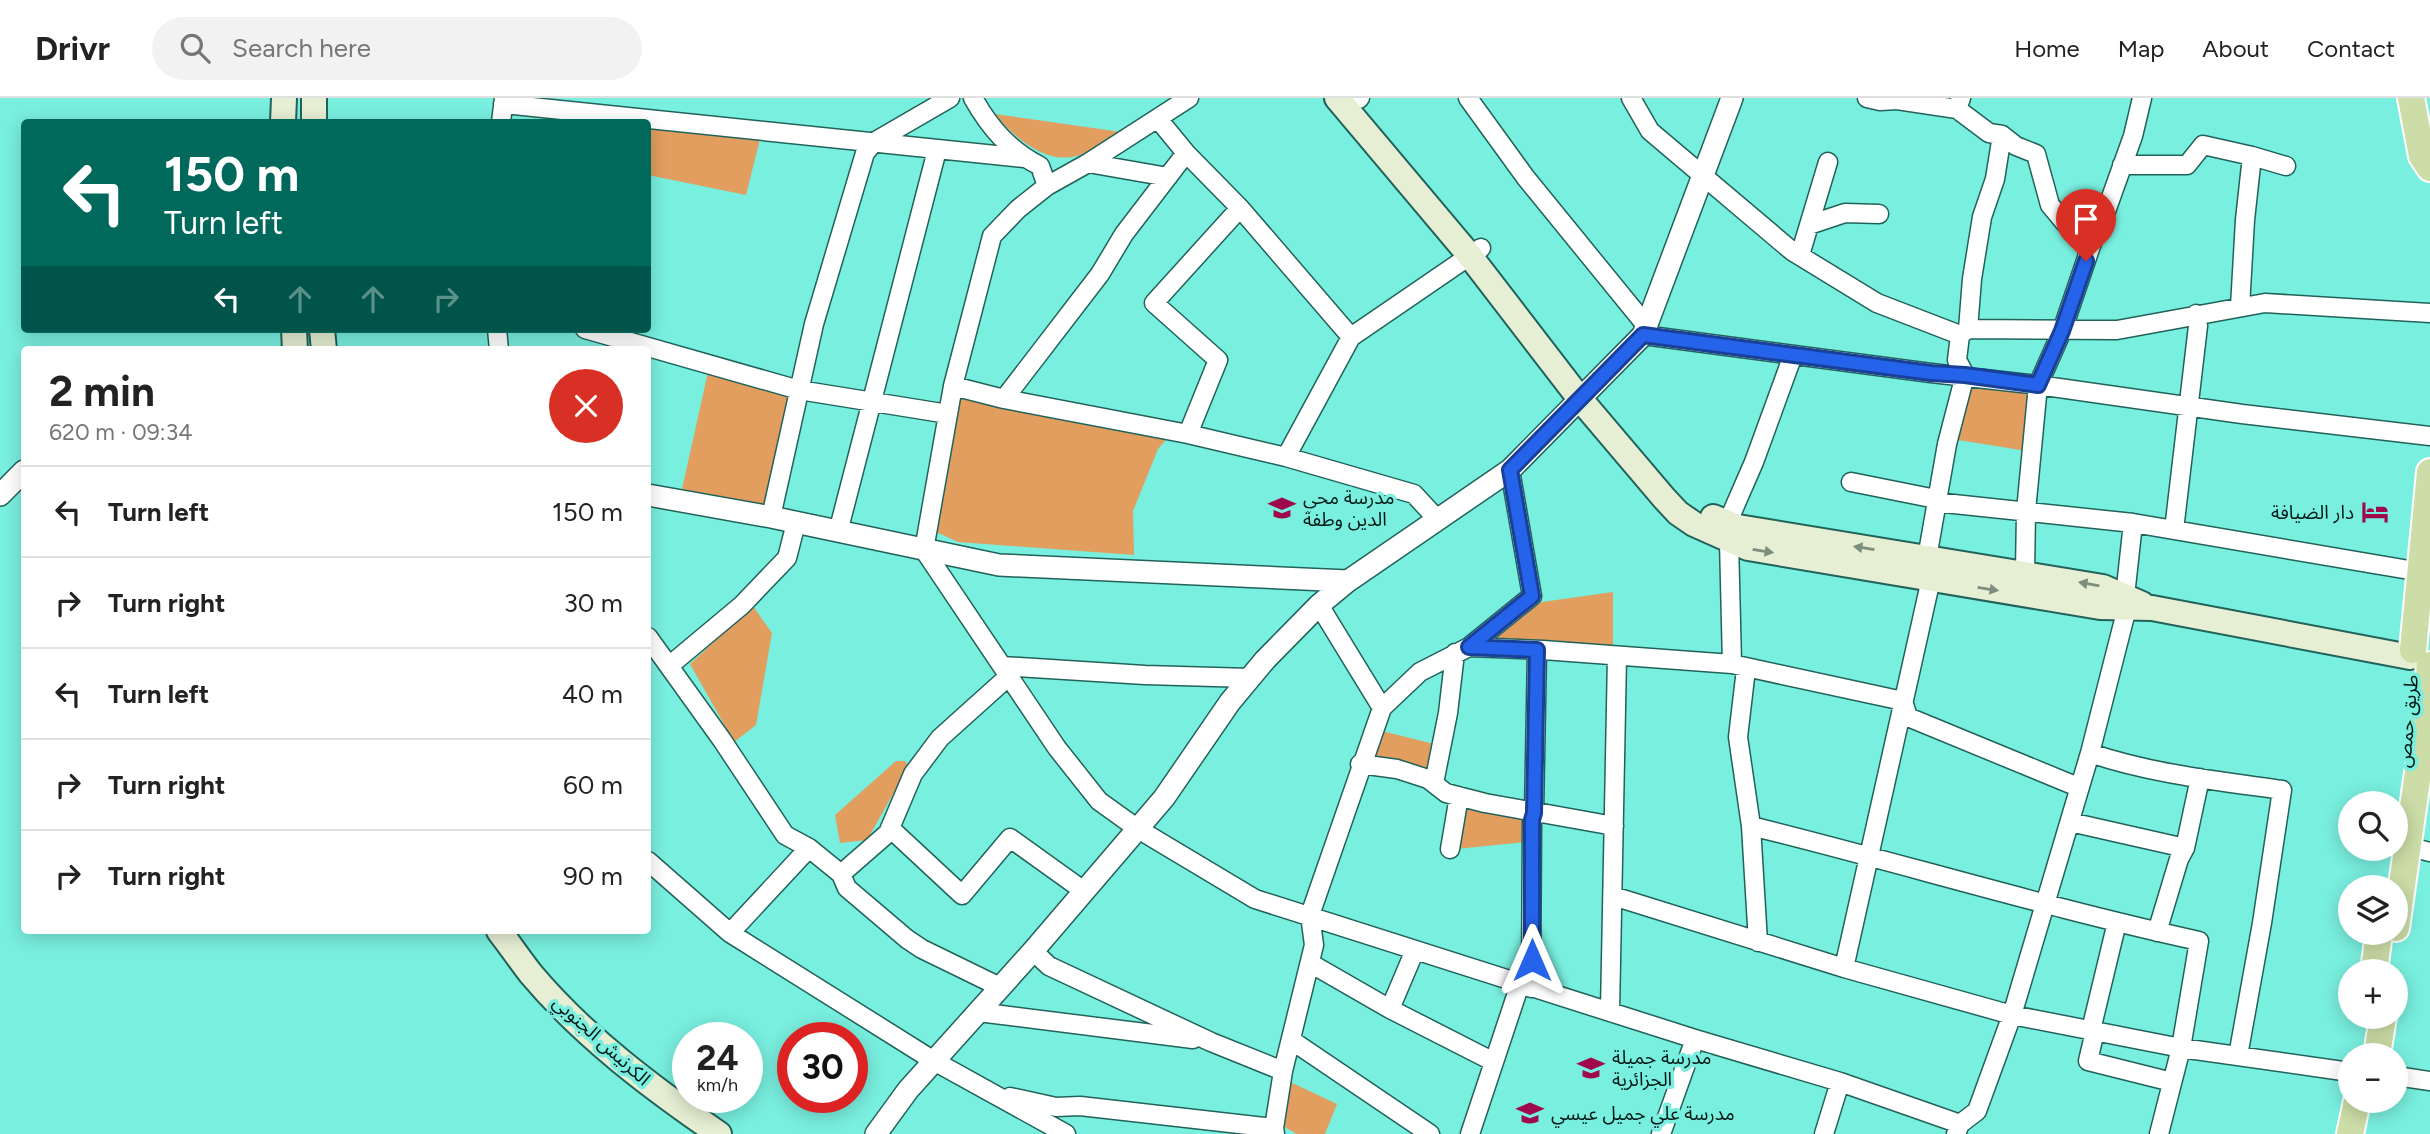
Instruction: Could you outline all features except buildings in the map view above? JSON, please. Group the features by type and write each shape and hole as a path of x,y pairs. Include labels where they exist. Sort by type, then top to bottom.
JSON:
{"main road":[{"path":"284,98 284,119"},
{"path":"314,98 314,119"},
{"path":"1354,98 1585,393 1684,499 1728,533 1750,530 2100,607 2126,602"},
{"path":"2411,98 2422,156 2430,168"},
{"name":"طريق حمص","path":"2405,875 2426,752 2421,659 2421,572 2430,472"},
{"path":"1929,568 2025,573 2103,587 2126,602 2152,608 2421,659"},
{"name":"طريق حمص","path":"2400,791 2421,659"},
{"name":"طريق حمص","path":"2393,875 2409,849"},
{"name":"الكرنيش الجنوبي","path":"501,934 532,975 584,1029 669,1099 719,1134"},
{"path":"2350,1134 2354,1113"},
{"path":"2368,1134 2371,1113"}],"street":[{"path":"771,517 814,324 865,153 874,142 950,98"},
{"path":"973,98 984,118 1004,142 1024,158 1040,166 1047,186"},
{"path":"1189,98 1047,186 1018,209 992,236 953,386 924,550 1058,748 1099,800 1138,830 1255,899 1695,1039 1840,1082 1958,1129 1977,1111 2012,1015 2046,906 2078,787 2090,753 2126,602 2133,523"},
{"path":"1468,98 1644,329 1793,355 2430,436"},
{"path":"1631,98 1650,131 1800,256 1877,303 1964,332 2117,330 2265,303 2430,313"},
{"path":"876,1134 908,1090 1138,830 1250,678 1319,605 1348,581 1510,470 1644,329 1732,98"},
{"path":"1867,98 1880,101 1959,103 1989,133 2002,135 2016,146 2036,154 2050,205 2065,223 2094,237"},
{"path":"2025,573 2026,511 2038,385 2062,331 2094,237 2123,165 2142,98"},
{"path":"501,119 503,101 1024,158"},
{"path":"1158,118 1186,153 1240,208 1351,337"},
{"path":"1844,968 1903,701 1929,568 1936,501 1965,375 1957,360 1982,217 1995,179 2002,135"},
{"path":"2123,165 2188,165 2203,145 2286,166"},
{"path":"838,532 937,150"},
{"path":"1004,398 1100,274 1124,234 1186,153"},
{"path":"2240,307 2252,156"},
{"path":"1800,256 1828,162"},
{"path":"1088,163 1168,177"},
{"path":"1188,434 1218,360 1154,303 1240,208"},
{"path":"1809,225 1845,213 1879,214"},
{"path":"1286,457 1351,337 1475,252"},
{"path":"2174,530 2198,326 2196,314"},
{"path":"599,333 645,346"},
{"path":"651,348 799,390 948,415"},
{"path":"1758,942 1751,826 1738,737 1739,666 1728,533 1793,355"},
{"path":"953,386 1286,457 1414,494 1437,519"},
{"path":"993,1094 1056,1107 1080,1106 1275,1131 1283,1072 1314,945 1310,915 1360,764 1382,708 1420,672 1462,650 1532,596 1510,470"},
{"path":"0,495 21,474"},
{"path":"1851,482 1936,501 2133,523 2421,572"},
{"path":"651,496 771,517 999,565 1348,581"},
{"path":"669,666 742,605 787,558 796,523"},
{"path":"1319,605 1382,708"},
{"path":"651,641 722,740 785,835 809,848 841,874 847,888 907,939 1000,987"},
{"path":"1462,650 1537,650 1739,666 1903,701"},
{"path":"1434,783 1462,650"},
{"path":"1470,1134 1494,1062 1526,986 1534,813 1537,650"},
{"path":"1610,1012 1617,657"},
{"path":"841,874 888,833 913,774 940,738 1005,671 1250,678"},
{"path":"1903,701 1908,717 2078,787"},
{"path":"2090,753 2112,761 2200,778 2282,790 2238,1056"},
{"path":"1360,764 1397,769 1428,779 1446,793 1534,813 1614,826"},
{"path":"2157,932 2179,859 2185,848 2200,778"},
{"path":"1450,849 1459,796"},
{"path":"2070,822 2185,848"},
{"path":"1751,826 1869,855 2046,906 2199,941 2181,1048 2159,1134"},
{"path":"890,828 962,895 1010,838 1084,891"},
{"path":"730,933 809,848"},
{"path":"651,864 730,933 934,1061 1066,1134"},
{"path":"1613,897 1844,968 2012,1015 2181,1048 2338,1070"},
{"path":"2116,922 2088,1061 2172,1082"},
{"path":"1390,1009 1415,950"},
{"path":"1033,951 1049,966 1207,1040 1283,1072"},
{"path":"1310,963 1390,1009 1494,1062"},
{"path":"978,1012 1207,1040"},
{"path":"1661,1134 1695,1039"},
{"path":"1291,1040 1430,1134"},
{"path":"2408,1078 2430,1081"},
{"path":"1824,1134 1840,1082"}],"shaded area":[{"path":"995,114 1121,132 1085,153 1061,157 1039,151 1029,145"},
{"path":"651,123 761,135 746,195 651,176"},
{"path":"708,372 792,394 765,505 682,489"},
{"path":"1968,378 2037,389 2027,451 1958,440"},
{"path":"956,391 1062,418 1170,435 1158,449 1133,511 1134,555 958,542 934,531"},
{"path":"1613,592 1613,648 1486,641 1520,614 1542,602"},
{"path":"753,606 772,633 756,725 734,742 690,664"},
{"path":"1382,731 1434,744 1428,775 1369,757"},
{"path":"896,761 905,761 909,766 867,840 840,843 835,815"},
{"path":"1465,804 1526,818 1527,842 1456,849"},
{"path":"1288,1081 1337,1104 1325,1134 1297,1134 1279,1124"}],"place":[{"name":"مدرسة محي الدين وطفة","path":"1282,508"},
{"name":"دار الضيافة","path":"2375,512"},
{"name":"مدرسة جميلة الجزائرية","path":"1591,1068"},
{"name":"مدرسة علي جميل عيسي","path":"1530,1113"}],"route":[{"path":"1532,960 1532,820 1537,650 1469,647 1532,596 1510,470 1643,335 2038,385 2062,331 2086,261"}]}
